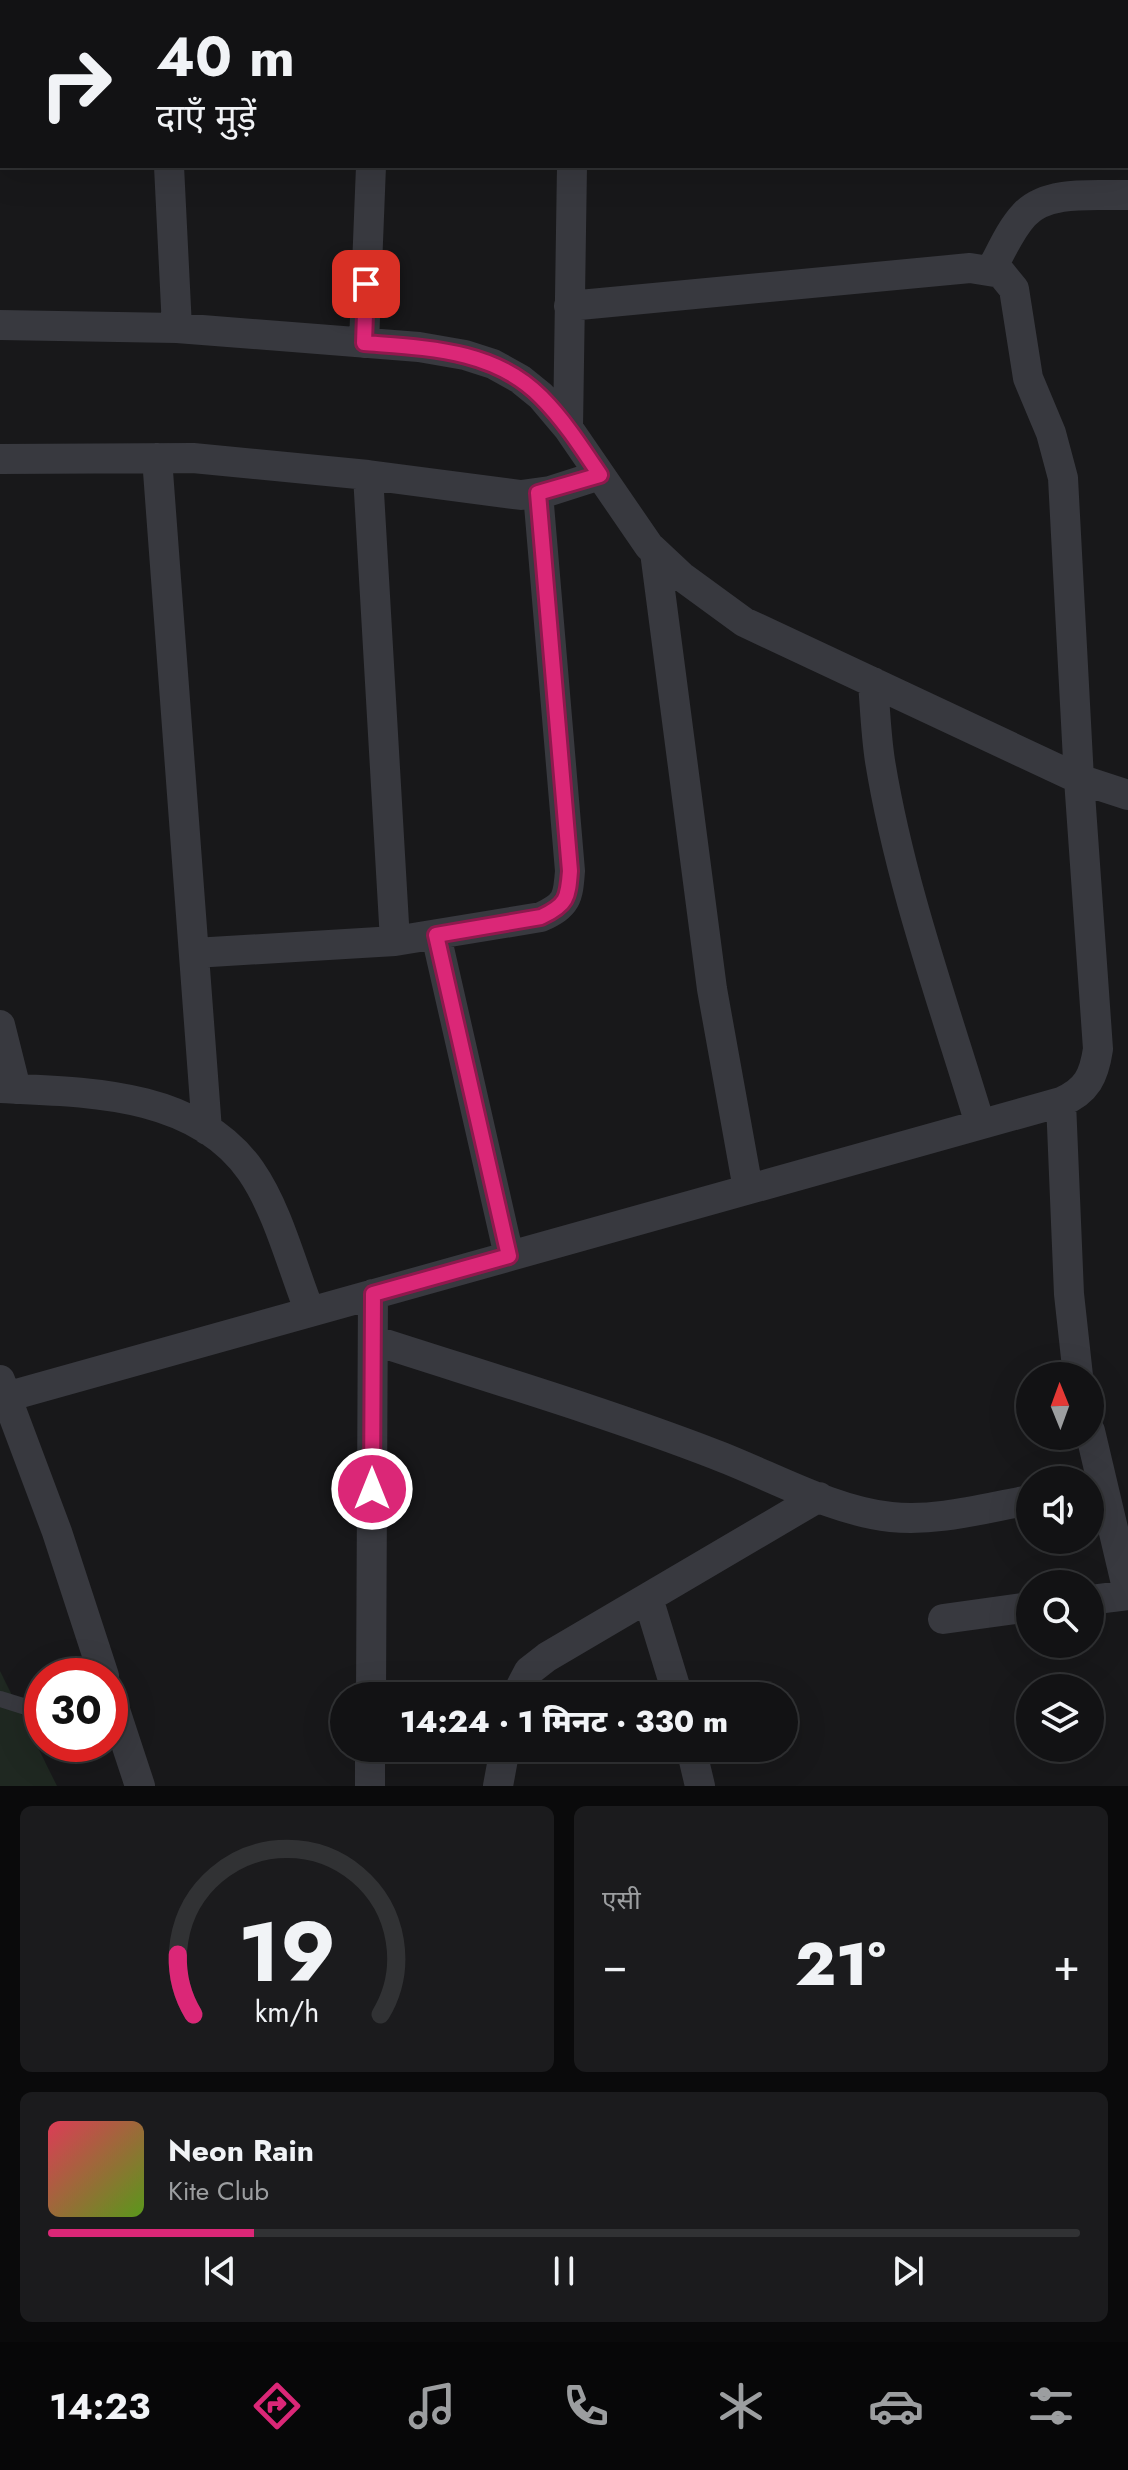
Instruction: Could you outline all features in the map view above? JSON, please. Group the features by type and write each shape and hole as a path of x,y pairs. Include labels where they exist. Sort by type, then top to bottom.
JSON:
{"street":[{"path":"169,168 177,328"},
{"path":"364,343 371,168"},
{"path":"568,428 572,168"},
{"path":"991,270 1017,224 1035,206 1064,197 1128,195"},
{"path":"98,1658 57,1532 3,1388 310,1312 1061,1102 1077,1095 1095,1071 1098,1049 1079,779 1063,478 1051,433 1028,378 1014,289 1001,273 970,268 569,306"},
{"path":"0,325 177,328 419,347 465,355 493,364 520,379 541,396 568,428 655,552 681,576 744,622 1079,779 1128,795"},
{"path":"157,458 207,1130"},
{"path":"0,459 193,458 368,475 502,493 538,493 600,475"},
{"path":"368,475 395,941"},
{"path":"194,953 395,941 541,917 558,909 566,900 570,871 538,493"},
{"path":"655,552 712,989 748,1189"},
{"path":"873,682 880,760 913,903 980,1124"},
{"path":"436,935 509,1256"},
{"path":"0,1025 8,1088 119,1098 176,1111 220,1137 250,1171 269,1205 310,1312"},
{"path":"1061,1102 1069,1294 1076,1362"},
{"path":"371,1682 373,1294"},
{"path":"373,1340 715,1454 819,1497 862,1511 905,1519 1016,1503"},
{"path":"523,1682 529,1671 547,1657 819,1497"},
{"path":"1104,1512 1128,1593 1104,1597"},
{"path":"648,1598 674,1682"},
{"path":"943,1619 1016,1609"},
{"path":"128,1760 140,1786"},
{"path":"370,1762 370,1786"},
{"path":"498,1786 502,1762"},
{"path":"694,1762 700,1786"}],"lane":[{"path":"0,1699 24,1706"}],"shaded area":[{"path":"0,1671 24,1719 24,1762 45,1762 57,1786 0,1786"}],"route":[{"path":"366,284 364,343 419,347 465,355 493,364 520,379 541,396 568,428 600,475 538,493 570,871 566,900 558,909 541,917 436,935 509,1256 373,1294 372,1489"}]}
